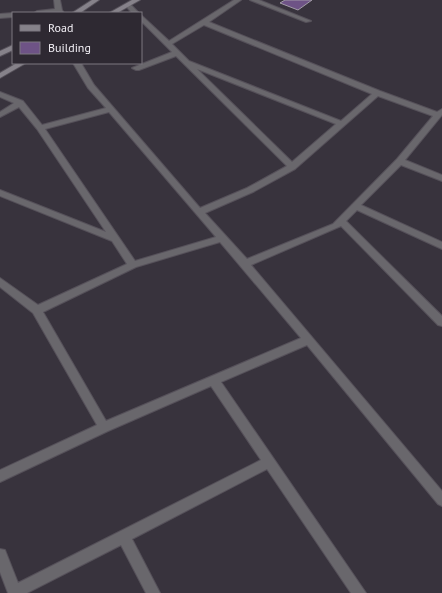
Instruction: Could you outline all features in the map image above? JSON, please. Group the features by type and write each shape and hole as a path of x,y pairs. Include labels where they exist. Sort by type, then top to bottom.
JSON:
{"street":[{"path":"57,0 60,12"},
{"path":"77,12 96,0"},
{"path":"114,12 137,0"},
{"path":"168,44 238,0"},
{"path":"253,0 308,21"},
{"path":"128,5 135,12"},
{"path":"0,16 12,15"},
{"path":"142,19 292,167"},
{"path":"204,22 377,93 440,113 400,161 336,226 245,264"},
{"path":"0,54 12,48"},
{"path":"136,68 176,53"},
{"path":"186,62 342,124"},
{"path":"0,76 20,64"},
{"path":"78,64 91,86 110,109 245,264 442,500"},
{"path":"199,212 250,190 292,167 377,93"},
{"path":"0,94 20,103 40,128 133,265"},
{"path":"0,115 20,103"},
{"path":"40,128 110,109"},
{"path":"400,161 442,178"},
{"path":"0,193 116,239"},
{"path":"355,206 442,246"},
{"path":"341,221 442,322"},
{"path":"37,310 133,265 222,238"},
{"path":"0,282 37,310 104,427"},
{"path":"0,476 104,427 308,340"},
{"path":"213,380 359,593"},
{"path":"0,555 15,593 269,462"},
{"path":"123,536 154,593"}],"building":[{"path":"285,0 312,0 298,10 280,3"}]}
